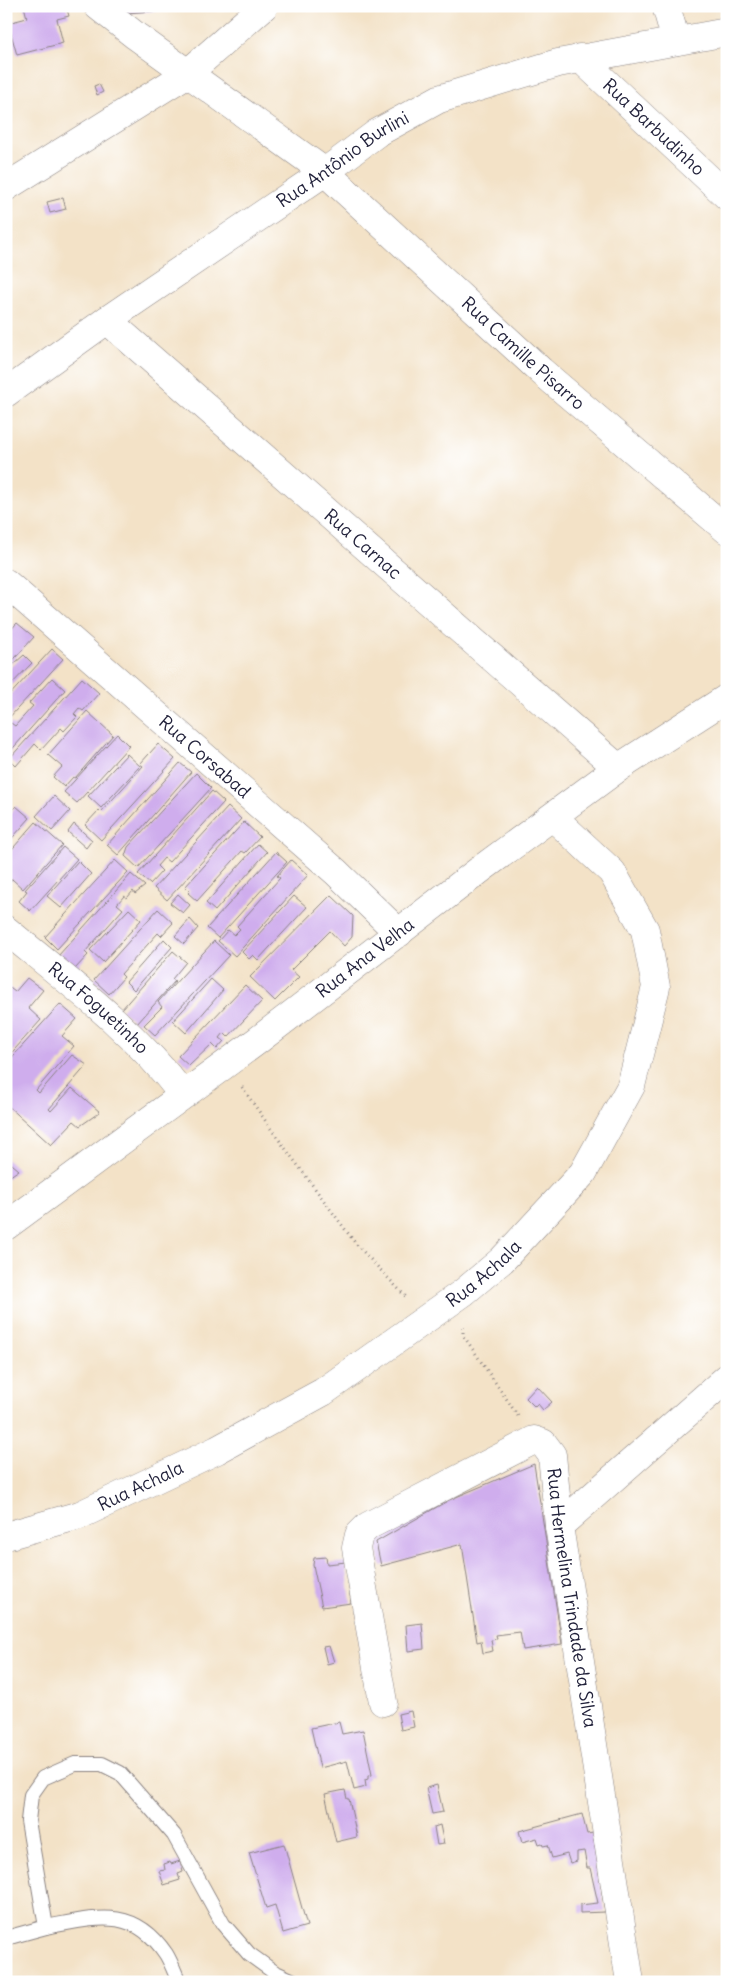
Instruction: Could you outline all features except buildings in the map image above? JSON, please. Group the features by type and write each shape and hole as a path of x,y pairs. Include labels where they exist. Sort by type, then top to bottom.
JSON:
{"street":[{"name":"Rua Camille Pisarro","path":"98,6 136,36 325,172 541,372 727,530"},
{"path":"6,187 188,73 264,6"},
{"path":"666,6 676,41"},
{"name":"Rua Antônio Burlini","path":"6,393 108,320 325,172 377,132 439,98 558,63 727,32"},
{"name":"Rua Barbudinho","path":"580,58 727,196"},
{"name":"Rua Carnac","path":"108,320 618,768"},
{"name":"Rua Corsabad","path":"6,583 336,872 399,933"},
{"name":"Rua Ana Velha","path":"6,1226 226,1064 481,869 618,768 727,698"},
{"name":"Rua Achala","path":"6,1536 80,1515 217,1450 322,1392 464,1292 502,1260 583,1173 631,1086 656,986 644,930 612,872 553,817"},
{"name":"Rua Foguetinho","path":"6,930 102,1010 162,1069 183,1095"},
{"path":"559,1526 727,1378"},
{"path":"383,1702 356,1548 359,1535 368,1526 534,1440"},
{"name":"Rua Hermelina Trindade da Silva","path":"534,1440 543,1443 552,1455 559,1526 630,1982"}],"lane":[{"path":"46,1927 28,1820 31,1795 43,1778 75,1764 102,1764 120,1774 174,1834 224,1924 249,1954 274,1972 296,1982"},
{"path":"6,1938 46,1927 97,1917 126,1920 147,1932 166,1954 179,1982"}],"path":[{"path":"226,1064 271,1129 356,1244 406,1298 427,1317"},
{"path":"464,1292 463,1335 534,1440"}]}
